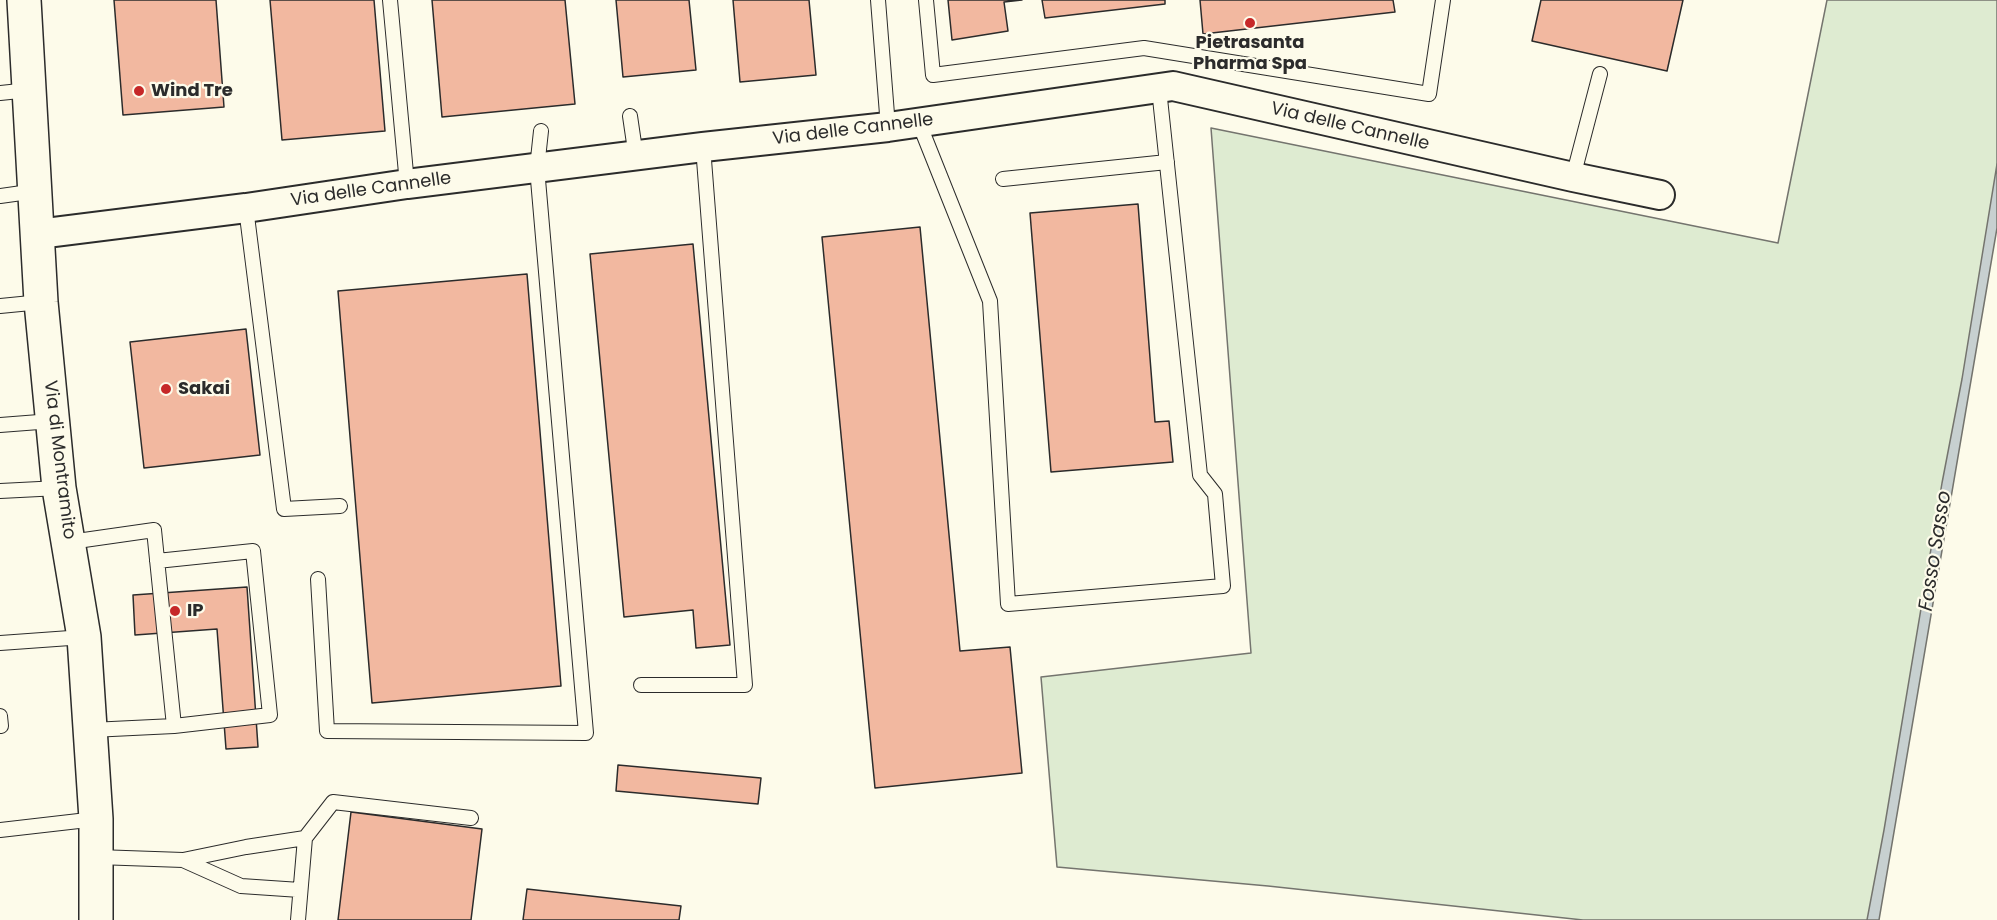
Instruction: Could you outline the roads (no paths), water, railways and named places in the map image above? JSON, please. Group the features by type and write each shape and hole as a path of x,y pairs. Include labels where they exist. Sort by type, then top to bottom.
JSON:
{"main road":[{"name":"Via di Montramito","path":"24,0 15,91 36,191 41,302 59,488 70,542 84,637 96,819 96,920"}],"street":[{"name":"Via delle Cannelle","path":"38,234 246,208 407,184 919,123 1173,86 1660,195"}],"lane":[{"path":"390,0 407,184"},
{"path":"878,0 888,127"},
{"path":"926,0 933,75 1144,48 1429,94 1443,0"},
{"path":"1573,177 1600,74"},
{"path":"919,123 990,302 1008,604 1223,586 1215,494 1200,476 1159,89"},
{"path":"630,116 636,157"},
{"path":"318,579 327,731 586,733 537,168 541,131"},
{"path":"641,685 745,685 703,147"},
{"path":"1003,179 1167,162"},
{"path":"0,196 36,191"},
{"path":"246,208 284,509 340,506"},
{"path":"0,306 41,302"},
{"path":"0,425 52,421"},
{"path":"0,491 59,488"},
{"path":"70,542 154,531 174,726"},
{"path":"91,729 174,726 270,715 253,551 157,561"},
{"path":"0,643 84,637"},
{"path":"298,920 305,838 333,802 471,818"},
{"path":"0,830 96,819"},
{"path":"97,857 183,860 305,838"},
{"path":"183,860 241,886 300,890"}],"water":[{"name":"Fosso Sasso","path":"1997,164 1997,228 1879,920 1867,920 1962,379"}],"place":[{"name":"Pietrasanta Pharma Spa","path":"1250,23"},
{"name":"Wind Tre","path":"139,91"},
{"name":"Sakai","path":"166,389"},
{"name":"IP","path":"175,611"}]}
